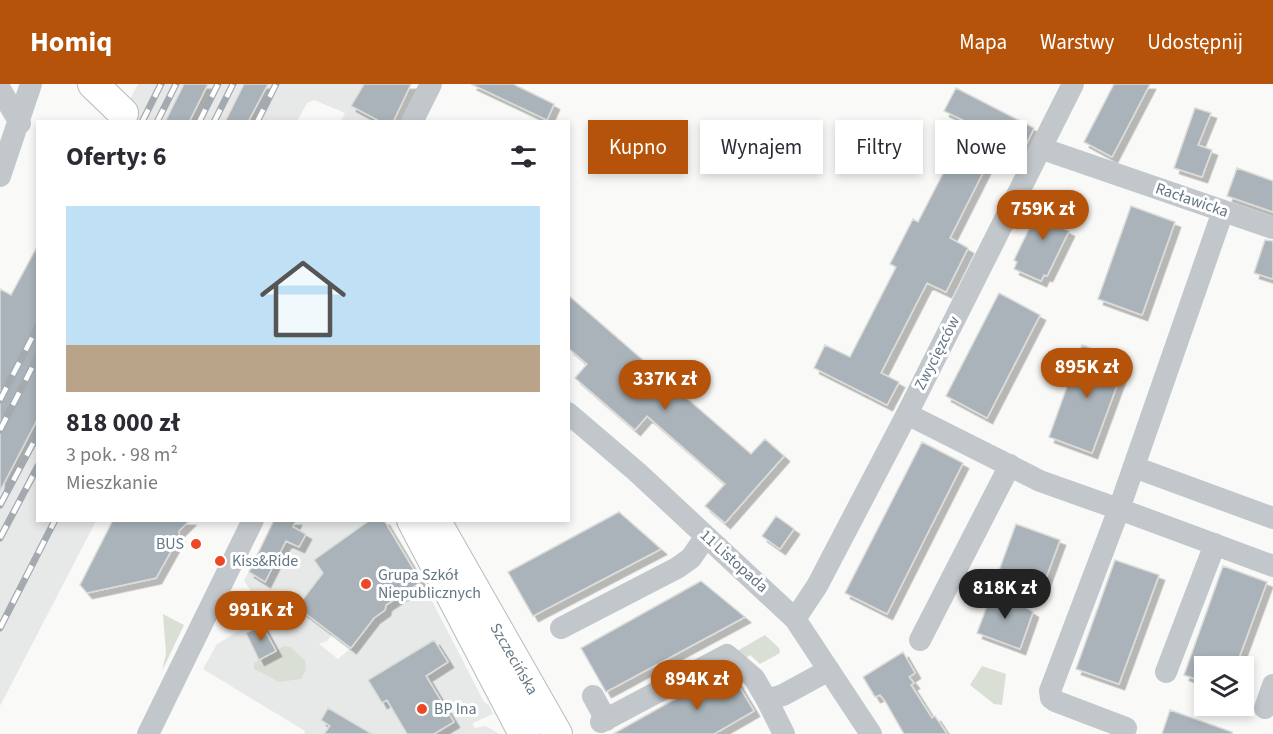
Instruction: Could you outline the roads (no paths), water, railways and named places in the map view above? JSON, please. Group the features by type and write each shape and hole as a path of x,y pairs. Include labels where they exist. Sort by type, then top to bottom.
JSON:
{"main road":[{"path":"93,84 123,113"},
{"name":"Szczecińska","path":"413,522 524,734"},
{"name":"Szczecińska","path":"436,522 557,734"}],"street":[{"path":"0,176 20,123 31,84"},
{"path":"413,120 431,84"},
{"name":"Zwycięzców","path":"795,619 823,574 907,414 1043,149 1073,84"},
{"path":"0,90 8,99 20,123"},
{"name":"Racławicka","path":"1043,149 1273,228"},
{"path":"1126,728 1055,701 1051,698 1050,691 1119,509 1223,211"},
{"path":"907,414 1040,481 1273,566"},
{"name":"11 Listopada","path":"570,415 795,619 871,734"},
{"path":"920,640 1010,465"},
{"path":"1134,467 1273,518"},
{"path":"148,734 252,522"},
{"path":"561,628 677,568 691,558 706,536"},
{"path":"1166,672 1215,544"},
{"path":"593,696 604,721 727,655 754,678 784,734"},
{"path":"767,700 783,695 829,670"},
{"path":"1265,708 1273,685"}],"railway":[{"path":"143,120 161,84"},
{"path":"158,120 176,84"},
{"path":"200,120 218,84"},
{"path":"215,120 233,84"},
{"path":"258,120 276,84"},
{"path":"0,400 36,330"},
{"path":"0,430 36,360"},
{"path":"0,505 36,438"},
{"path":"0,538 36,470"},
{"path":"0,628 54,522"}],"place":[{"name":"BUS","path":"196,544"},
{"name":"Kiss&Ride","path":"220,561"},
{"name":"Grupa Szkół Niepublicznych","path":"366,584"},
{"name":"BP Ina","path":"422,709"}]}
